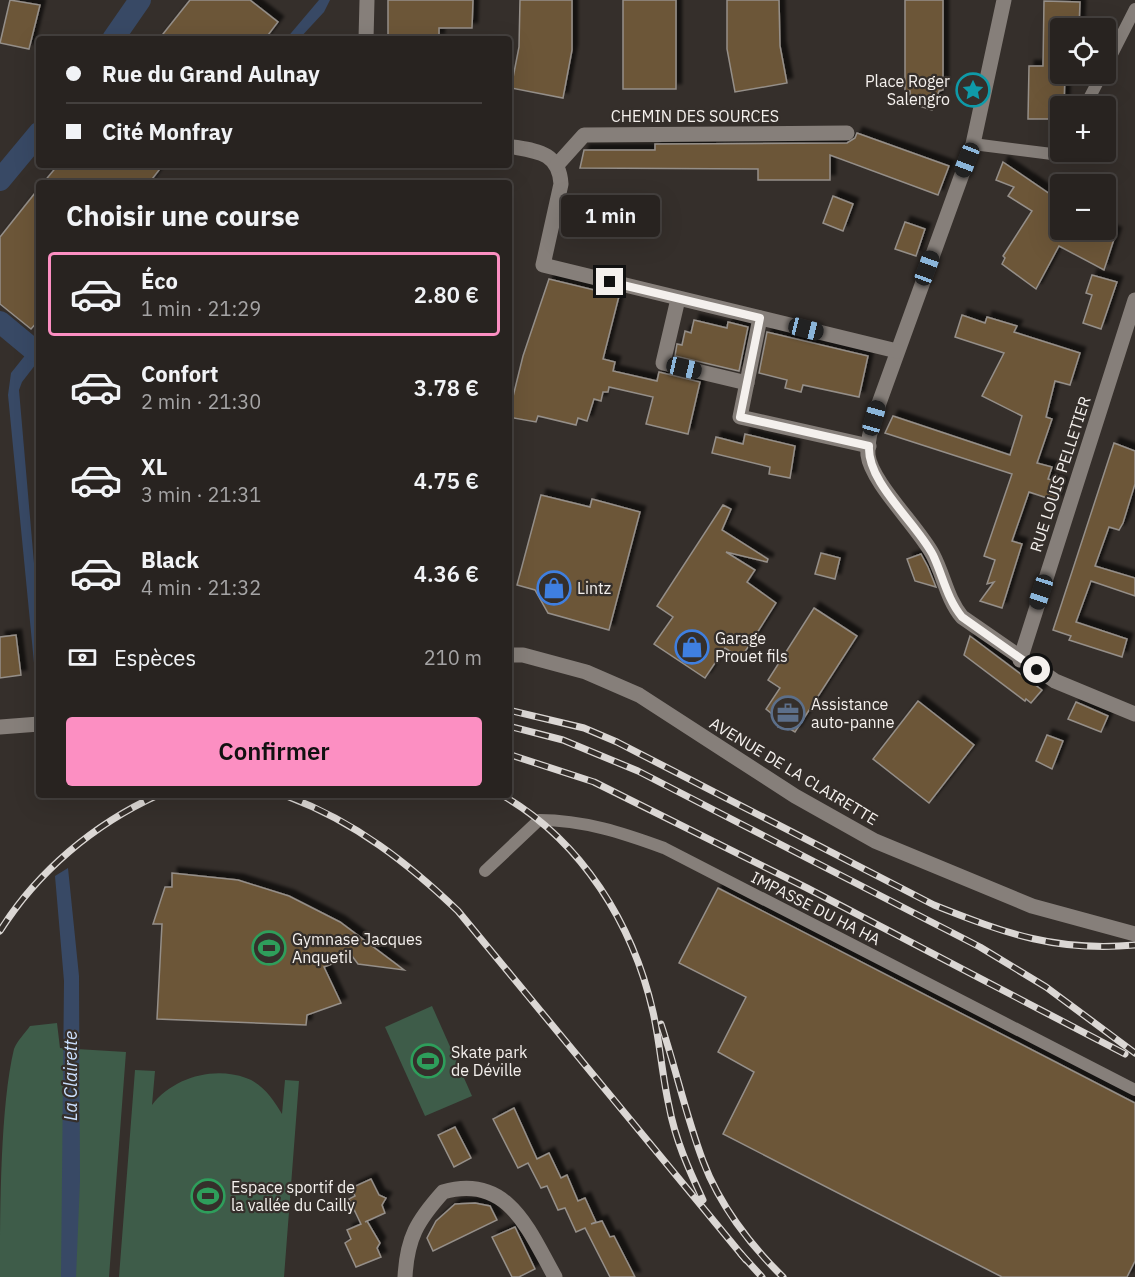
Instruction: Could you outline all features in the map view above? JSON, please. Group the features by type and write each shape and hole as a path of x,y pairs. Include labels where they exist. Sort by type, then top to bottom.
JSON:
{"street":[{"path":"366,36 367,0"},
{"path":"1004,0 973,144 878,406 868,455 877,477 916,528 933,556 954,607 962,617 1020,660 1055,681 1135,714"},
{"name":"CHEMIN DES SOURCES","path":"557,165 584,135 847,133"},
{"path":"512,147 543,154 557,165 561,184 543,265 897,351"},
{"path":"678,298 663,363 747,383"},
{"name":"RUE LOUIS PELLETIER","path":"1020,660 1135,300"},
{"path":"760,318 740,417 869,446"},
{"name":"AVENUE DE LA CLAIRETTE","path":"512,655 523,655 586,672 639,695 795,796 875,841 1022,902 1135,934"},
{"path":"0,727 36,724"},
{"path":"405,1277 407,1249 423,1214 443,1192 481,1189 509,1202 527,1226 549,1275"}],"lane":[{"path":"1116,46 1135,9"},
{"path":"973,144 1050,155"},
{"name":"IMPASSE DU HA HA","path":"484,871 539,820 565,820 616,830 675,854 1135,1090"}],"green space":[{"name":"Skate park de Déville","path":"432,1006 472,1096 425,1116 385,1027"},
{"path":"57,1023 60,1048 126,1052 109,1277 0,1277 3,1130 14,1049 30,1026"},
{"name":"Espace sportif de la vallée du Cailly","path":"135,1070 155,1071 152,1105 182,1081 220,1073 252,1080 271,1098 282,1114 285,1080 299,1081 284,1277 119,1277"}],"water":[{"path":"319,0 330,0 324,12 302,36 289,36"},
{"path":"36,342 36,364 22,382 19,390 36,586 36,683 8,395 11,373"},
{"name":"La Clairette","path":"68,868 79,976 80,1180 76,1277 61,1277 64,981 55,876"}],"building":[{"path":"10,0 40,5 29,49 0,43"},
{"path":"190,0 250,0 278,22 267,36 161,36"},
{"path":"388,0 473,0 472,28 439,28 439,36 388,36"},
{"path":"520,0 572,0 572,50 563,98 512,88 519,47"},
{"path":"623,0 676,0 676,89 623,89"},
{"path":"727,0 779,0 780,46 787,83 735,92 727,49"},
{"path":"905,0 943,0 943,90 939,91 932,110 910,103 910,91 905,91"},
{"path":"1044,1 1080,2 1079,18 1050,18 1050,84 1065,84 1064,96 1050,96 1050,119 1028,119 1029,66 1043,66"},
{"path":"857,133 949,166 938,195 830,155 830,180 758,180 758,169 580,168 584,150 655,150 655,144 847,143 855,138"},
{"path":"1003,162 1050,194 1050,240 1114,240 1104,270 1059,246 1036,289 1002,264 1005,258 1003,256 1032,211 1008,196 1014,187 996,180"},
{"path":"56,168 161,168 151,180 46,180"},
{"path":"36,192 36,323 31,329 0,304 0,237"},
{"path":"833,196 853,204 843,231 823,223"},
{"path":"905,222 925,229 916,256 895,249"},
{"path":"1092,275 1117,282 1101,329 1083,323 1092,295 1086,293"},
{"path":"549,279 619,296 603,359 615,362 613,371 657,381 659,372 700,382 688,434 646,424 653,397 609,387 608,392 603,392 601,401 594,399 587,421 578,418 576,425 538,416 536,422 512,418 512,401 523,356"},
{"path":"962,315 985,323 987,317 1017,326 1014,332 1080,353 1070,385 1055,381 1046,417 1052,419 1037,463 1052,467 1048,479 1062,483 1056,501 1029,492 1012,541 1022,544 1002,608 980,601 994,582 987,584 995,560 984,556 1012,474 885,433 893,416 1010,455 1022,416 982,396 1004,353 955,337"},
{"path":"694,320 727,328 728,322 748,327 739,371 675,356 677,344 682,345 685,331 691,333"},
{"path":"767,332 868,356 859,397 803,385 801,392 785,388 787,380 759,373"},
{"path":"745,434 795,446 790,478 769,474 770,467 712,453 716,437 743,444"},
{"path":"1114,443 1135,451 1135,484 1123,523 1119,530 1109,527 1095,566 1135,578 1135,596 1091,581 1076,622 1127,639 1122,657 1069,640 1071,636 1053,630"},
{"path":"541,495 590,507 592,499 640,512 609,630 548,613 535,590 517,585"},
{"path":"723,505 731,509 722,530 768,559 767,562 726,552 755,570 747,582 776,603 741,658 725,648 705,678 654,644 673,617 657,606"},
{"path":"821,553 840,558 835,579 815,574"},
{"path":"921,554 936,587 915,581 907,559"},
{"path":"814,608 857,636 795,732 785,726 778,727 772,714 766,709 780,688 768,680"},
{"path":"16,635 21,675 0,678 0,637"},
{"path":"970,636 1042,690 1031,703 1026,699 1025,701 964,655"},
{"path":"918,701 974,745 929,803 873,759"},
{"path":"1076,702 1108,716 1101,732 1068,719"},
{"path":"1047,735 1063,741 1052,769 1036,761"},
{"name":"Gymnase Jacques Anquetil","path":"172,873 238,880 289,896 340,922 404,970 358,964 352,956 324,967 341,1003 307,1015 306,1025 157,1019 162,924 153,924 165,887 172,887"},
{"path":"718,888 1135,1103 1135,1261 1127,1277 1002,1277 723,1134 754,1072 718,1052 746,997 679,963"},
{"path":"514,1108 537,1159 549,1153 561,1178 567,1175 578,1201 585,1198 596,1222 591,1224 602,1221 610,1237 614,1236 635,1277 610,1277 585,1228 576,1232 565,1208 558,1210 547,1186 541,1188 528,1163 518,1168 493,1119"},
{"path":"455,1127 471,1158 454,1167 438,1135"},
{"path":"371,1179 379,1195 386,1198 382,1205 385,1213 367,1221 380,1243 377,1248 381,1257 356,1267 345,1243 351,1239 347,1230 361,1224 349,1199 355,1196 351,1188"},
{"path":"475,1203 490,1206 497,1220 433,1251 427,1238 436,1221 455,1204"},
{"path":"515,1227 535,1269 519,1277 512,1277 492,1237"}],"waterway":[{"path":"115,36 140,0"},
{"path":"0,180 36,137"},
{"path":"0,322 35,351"}],"railway":[{"path":"512,711 584,728 617,742 934,905 960,915 1032,939 1081,946 1135,945"},
{"path":"512,727 563,740 638,771 980,947 1046,987 1135,1053"},
{"path":"512,755 594,782 807,888 1125,1054"},
{"path":"0,931 31,889 69,852 112,820 152,798"},
{"path":"291,798 336,819 379,845 420,876 458,911 746,1260"},
{"path":"507,798 531,814 557,836 580,861 618,917 644,979 653,1012 675,1130 703,1200"},
{"path":"661,1024 691,1127 710,1177 737,1223 783,1277"},
{"path":"741,1254 762,1277"}],"place":[{"name":"Place Roger Salengro","path":"973,90"},
{"name":"Lintz","path":"554,588"},
{"name":"Garage Prouet fils","path":"692,647"},
{"name":"Assistance auto-panne","path":"788,713"},
{"name":"Gymnase Jacques Anquetil","path":"269,948"},
{"name":"Skate park de Déville","path":"428,1061"},
{"name":"Espace sportif de la vallée du Cailly","path":"208,1196"}],"route":[{"path":"610,282 760,318 740,417 869,446 868,455 877,477 916,528 933,556 954,607 962,617 1037,670"}]}
